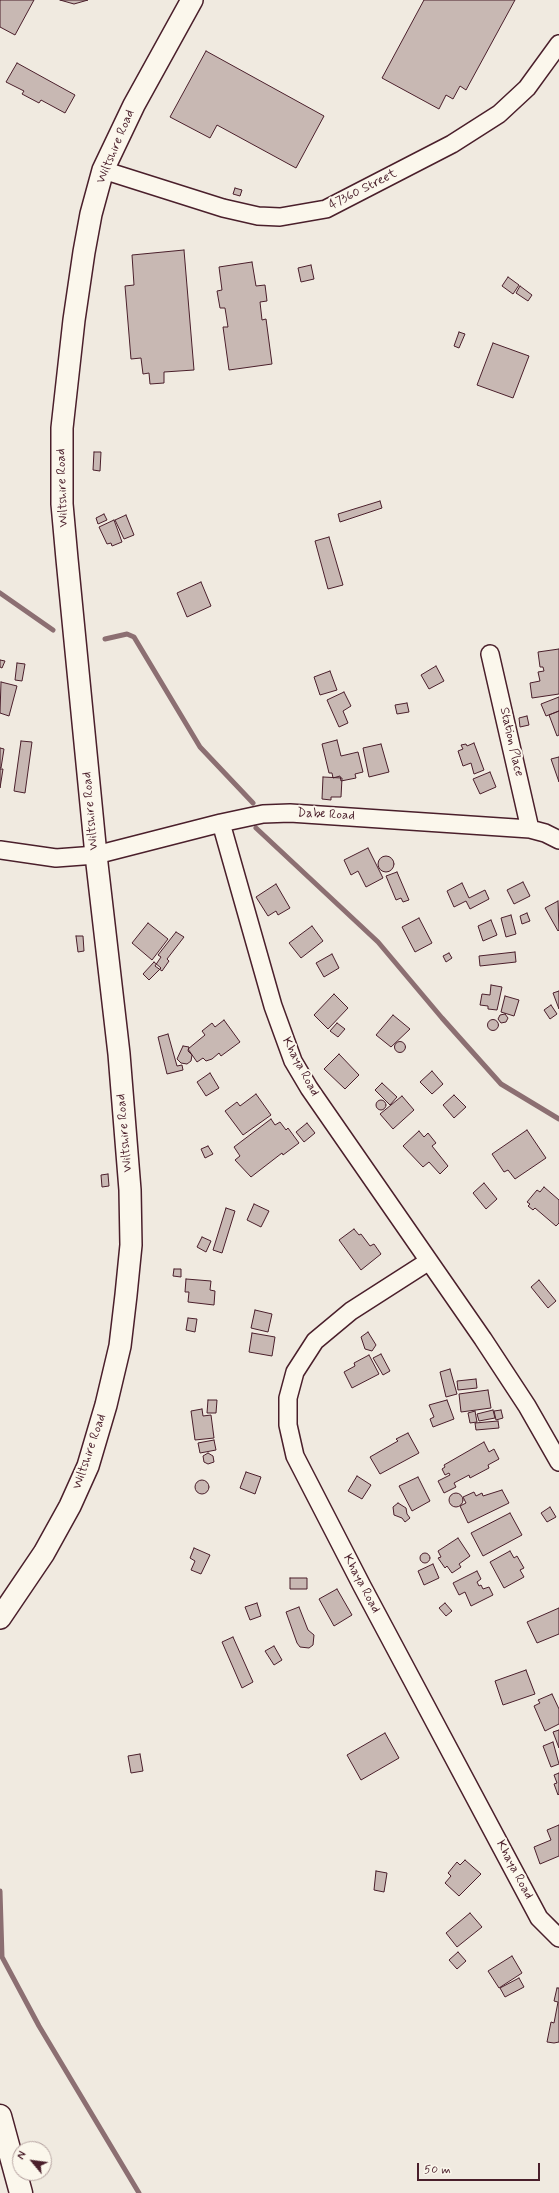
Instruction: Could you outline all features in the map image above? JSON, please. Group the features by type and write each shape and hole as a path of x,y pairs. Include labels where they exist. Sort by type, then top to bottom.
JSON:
{"highway":[{"path":"0,2116 20,2193"}],"street":[{"name":"Wiltshire Road","path":"0,1618 44,1553 70,1506 88,1466 106,1405 120,1346 131,1245 130,1190 118,1054 96,855 67,559 61,463 62,428 75,313 91,214 103,170 134,105 192,0"},
{"name":"47360 Street","path":"103,170 222,208 258,216 280,217 326,209 452,144 499,114 527,88 559,44"},
{"name":"Station Place","path":"490,654 530,830"},
{"name":"Dabe Road","path":"0,850 56,858 96,855 221,823 263,814 290,813 530,830 545,833 559,840"},
{"name":"Khaya Road","path":"221,823 273,1006 293,1060 309,1088 527,1406 559,1462"},
{"name":"Khaya Road","path":"429,1261 352,1311 315,1341 295,1372 288,1398 288,1425 295,1456 362,1586 539,1918 559,1938"}],"building":[{"path":"0,0 34,0 15,35 0,27"},
{"path":"60,0 88,0 74,4"},
{"path":"424,0 515,0 466,90 460,86 453,99 446,95 439,109 382,78"},
{"path":"206,51 324,116 296,168 217,125 210,138 170,117"},
{"path":"17,63 75,95 65,113 41,100 39,103 22,94 24,91 6,82"},
{"path":"235,188 242,190 240,196 233,194"},
{"path":"184,250 194,370 164,372 164,383 150,384 149,373 143,374 141,358 131,359 125,286 134,285 132,255"},
{"path":"252,262 256,286 265,285 267,301 260,302 262,320 266,319 272,364 229,370 223,327 228,327 225,308 220,308 217,291 222,290 219,267"},
{"path":"311,265 314,279 301,282 298,268"},
{"path":"508,277 519,285 513,294 502,286"},
{"path":"520,286 532,295 528,301 516,293"},
{"path":"459,332 465,334 459,348 454,346"},
{"path":"493,343 529,356 513,398 477,385"},
{"path":"94,452 101,452 100,471 93,470"},
{"path":"380,501 382,508 340,522 338,514"},
{"path":"104,514 107,520 98,524 96,518"},
{"path":"126,515 134,535 124,539 115,520"},
{"path":"114,520 122,542 112,546 111,543 107,544 99,527"},
{"path":"329,537 343,585 328,589 315,541"},
{"path":"201,582 211,606 187,617 177,593"},
{"path":"559,649 559,694 532,698 530,683 540,681 538,672 544,671 543,667 540,667 538,652"},
{"path":"0,660 5,661 2,668 0,667"},
{"path":"17,663 25,664 22,681 15,680"},
{"path":"436,666 444,681 429,689 421,675"},
{"path":"330,671 337,690 320,695 314,677"},
{"path":"1,682 17,686 9,716 0,713"},
{"path":"344,692 351,706 343,711 348,723 339,727 327,700"},
{"path":"559,697 559,711 546,716 541,704"},
{"path":"407,703 409,712 397,714 395,705"},
{"path":"559,711 559,735 557,736 549,715"},
{"path":"527,716 529,725 520,727 519,718"},
{"path":"337,740 341,756 358,752 363,772 355,774 356,778 341,781 340,776 333,778 332,773 329,773 322,744"},
{"path":"21,741 32,742 25,793 14,791"},
{"path":"474,743 484,770 474,774 471,763 463,766 458,751 463,749 461,745 466,744 467,746"},
{"path":"381,744 389,772 369,777 363,748"},
{"path":"0,748 4,749 1,768 0,768"},
{"path":"559,757 559,782 551,759"},
{"path":"0,769 3,769 0,788"},
{"path":"490,772 496,787 480,794 473,779"},
{"path":"323,777 342,778 341,797 331,797 331,800 322,799"},
{"path":"368,848 383,878 366,887 358,871 351,875 344,860"},
{"path":"386,856 392,858 394,864 392,870 386,872 380,870 378,864 380,858"},
{"path":"397,872 409,900 403,902 401,898 396,900 386,876"},
{"path":"523,882 530,896 514,904 507,890"},
{"path":"462,883 469,898 485,890 489,899 470,909 466,901 454,907 447,891"},
{"path":"276,884 290,908 278,915 276,911 268,916 256,897"},
{"path":"558,901 559,930 558,931 545,908"},
{"path":"527,913 530,921 522,924 520,916"},
{"path":"511,915 516,934 506,937 501,918"},
{"path":"419,918 432,943 415,952 402,927"},
{"path":"491,920 497,935 483,941 478,926"},
{"path":"148,923 168,939 152,960 132,943"},
{"path":"312,926 323,941 301,958 289,943"},
{"path":"176,932 184,937 167,959 169,961 162,971 155,966 161,957 158,955"},
{"path":"76,936 83,936 84,951 78,952"},
{"path":"515,952 516,962 480,966 479,956"},
{"path":"449,953 452,958 446,962 443,956"},
{"path":"332,954 339,968 324,977 316,963"},
{"path":"154,962 161,968 149,980 143,974"},
{"path":"491,985 502,987 497,1010 488,1009 488,1006 480,1005 482,994 490,995"},
{"path":"559,991 559,1009 553,993"},
{"path":"334,994 348,1008 328,1029 314,1015"},
{"path":"505,996 519,1000 514,1016 501,1012"},
{"path":"551,1005 557,1014 550,1019 544,1010"},
{"path":"505,1014 508,1018 506,1022 501,1023 498,1019 500,1015"},
{"path":"393,1015 410,1029 391,1047 376,1035"},
{"path":"224,1020 240,1042 221,1056 219,1053 212,1059 206,1061 203,1058 197,1062 188,1049 205,1035 202,1031 212,1023 215,1027"},
{"path":"491,1020 495,1020 497,1021 497,1029 491,1030 488,1027 488,1023"},
{"path":"337,1023 345,1029 338,1037 330,1031"},
{"path":"168,1034 177,1066 182,1065 183,1070 167,1074 158,1037"},
{"path":"400,1041 404,1043 406,1047 404,1051 400,1053 396,1051 394,1047 396,1043"},
{"path":"183,1046 189,1047 188,1051 192,1055 191,1061 187,1064 181,1063 177,1059"},
{"path":"339,1054 359,1075 345,1089 324,1069"},
{"path":"432,1071 443,1084 432,1094 420,1082"},
{"path":"210,1073 219,1088 206,1096 197,1082"},
{"path":"382,1083 397,1097 390,1105 375,1090"},
{"path":"256,1094 271,1115 243,1135 225,1111 237,1102 240,1106"},
{"path":"454,1095 466,1107 454,1118 443,1105"},
{"path":"402,1096 414,1110 393,1129 380,1114"},
{"path":"379,1100 383,1100 385,1101 385,1109 379,1110 376,1107 376,1103"},
{"path":"271,1119 275,1125 280,1122 286,1130 288,1128 299,1143 283,1155 282,1153 251,1177 235,1160 240,1156 234,1147"},
{"path":"307,1123 315,1133 304,1142 296,1132"},
{"path":"527,1130 546,1158 515,1179 508,1170 504,1172 492,1154"},
{"path":"419,1131 424,1137 428,1133 436,1143 432,1146 448,1166 440,1174 429,1162 423,1167 403,1146"},
{"path":"208,1146 213,1154 205,1158 201,1149"},
{"path":"108,1174 109,1186 102,1187 101,1175"},
{"path":"484,1183 497,1199 486,1209 473,1193"},
{"path":"544,1187 559,1200 559,1223 556,1226 535,1208 533,1210 528,1206 530,1204 527,1202 537,1190 540,1192"},
{"path":"254,1204 269,1211 261,1227 247,1220"},
{"path":"226,1208 235,1211 222,1253 213,1250"},
{"path":"354,1229 359,1235 361,1234 370,1246 374,1244 381,1254 361,1270 339,1240"},
{"path":"202,1237 211,1241 206,1252 197,1247"},
{"path":"174,1269 181,1269 181,1277 173,1276"},
{"path":"186,1279 211,1281 210,1290 215,1291 214,1305 188,1302 189,1292 185,1292"},
{"path":"539,1280 556,1301 548,1308 531,1287"},
{"path":"255,1310 272,1314 268,1332 251,1328"},
{"path":"188,1318 197,1319 195,1332 186,1330"},
{"path":"368,1332 376,1345 372,1351 365,1349 361,1337"},
{"path":"252,1333 275,1337 272,1356 249,1352"},
{"path":"381,1354 390,1371 383,1375 373,1358"},
{"path":"369,1355 379,1374 352,1388 344,1372 355,1366 354,1363"},
{"path":"450,1369 457,1394 446,1397 440,1372"},
{"path":"476,1379 477,1388 458,1390 457,1381"},
{"path":"488,1390 491,1408 461,1412 459,1394"},
{"path":"208,1400 217,1400 216,1413 207,1413"},
{"path":"447,1400 454,1419 433,1427 430,1419 434,1417 429,1405"},
{"path":"202,1409 203,1416 211,1415 214,1438 195,1440 191,1411"},
{"path":"493,1410 495,1418 479,1421 477,1414"},
{"path":"501,1410 503,1418 496,1420 494,1411"},
{"path":"475,1411 477,1422 470,1423 468,1413"},
{"path":"498,1421 499,1428 476,1430 475,1423"},
{"path":"408,1433 419,1453 380,1474 370,1457 398,1441 396,1439"},
{"path":"214,1440 216,1450 200,1453 198,1443"},
{"path":"484,1442 489,1452 494,1449 499,1459 488,1465 489,1468 470,1478 469,1475 454,1483 456,1487 444,1493 438,1481 450,1475 449,1473 445,1475 442,1469 445,1467 444,1465"},
{"path":"208,1453 213,1456 214,1462 208,1464 204,1462 203,1456"},
{"path":"246,1472 261,1477 255,1494 240,1488"},
{"path":"357,1476 371,1485 362,1499 348,1491"},
{"path":"418,1477 430,1501 412,1511 399,1486"},
{"path":"199,1480 205,1480 209,1484 209,1490 205,1494 199,1494 195,1490 195,1484"},
{"path":"502,1490 509,1503 468,1523 460,1506 466,1503 463,1497 474,1492 476,1496 482,1493 483,1496"},
{"path":"456,1493 461,1495 463,1500 461,1505 456,1507 451,1505 449,1500 451,1495"},
{"path":"398,1503 406,1508 407,1514 410,1518 405,1522 402,1518 394,1515 393,1507"},
{"path":"550,1507 556,1517 547,1522 541,1513"},
{"path":"510,1513 522,1535 483,1556 471,1533"},
{"path":"458,1538 470,1556 459,1564 461,1567 452,1573 447,1566 445,1568 438,1558 441,1557 438,1551"},
{"path":"194,1548 210,1555 201,1574 191,1570 195,1561 190,1558"},
{"path":"510,1551 514,1558 517,1556 524,1568 520,1570 524,1577 504,1588 490,1562"},
{"path":"423,1553 427,1553 430,1558 427,1563 423,1563 420,1560 420,1556"},
{"path":"433,1564 439,1578 424,1585 418,1571"},
{"path":"477,1571 481,1579 477,1582 479,1586 481,1585 483,1589 489,1587 493,1595 471,1606 465,1592 459,1595 453,1583"},
{"path":"290,1578 307,1578 307,1589 290,1589"},
{"path":"337,1589 352,1615 334,1626 319,1599"},
{"path":"257,1603 261,1616 250,1620 245,1607"},
{"path":"445,1603 452,1611 446,1616 439,1608"},
{"path":"299,1607 308,1630 314,1635 313,1645 309,1648 300,1647 297,1643 286,1612"},
{"path":"559,1608 559,1634 537,1643 527,1622"},
{"path":"233,1637 253,1682 242,1688 222,1642"},
{"path":"274,1646 282,1660 274,1665 265,1651"},
{"path":"526,1670 535,1694 503,1705 495,1681"},
{"path":"552,1694 559,1709 559,1724 545,1731 534,1706 540,1703 538,1700"},
{"path":"559,1730 559,1748 553,1732"},
{"path":"385,1733 399,1758 361,1780 347,1755"},
{"path":"553,1742 559,1764 551,1767 543,1746"},
{"path":"140,1754 143,1771 131,1773 128,1756"},
{"path":"559,1773 558,1795 554,1784 557,1783 554,1775"},
{"path":"559,1825 559,1856 540,1864 534,1847 551,1840 547,1830"},
{"path":"465,1860 481,1874 459,1896 445,1883 451,1876 448,1873 457,1862 460,1865"},
{"path":"376,1871 387,1873 384,1892 374,1890"},
{"path":"470,1913 482,1927 457,1947 446,1933"},
{"path":"458,1952 466,1961 457,1969 449,1960"},
{"path":"512,1956 522,1973 499,1988 488,1971"},
{"path":"519,1978 524,1987 505,1997 500,1988"},
{"path":"557,1988 559,1988 559,2042 554,2043 547,2042 551,2022 554,2023 558,2002 554,2001"}],"waterway":[{"path":"0,593 53,630"},
{"path":"105,639 127,634 134,637 200,747 253,803"},
{"path":"256,828 378,942 442,1018 501,1084 559,1119"},
{"path":"0,1891 2,1957 39,2026 139,2193"}]}
